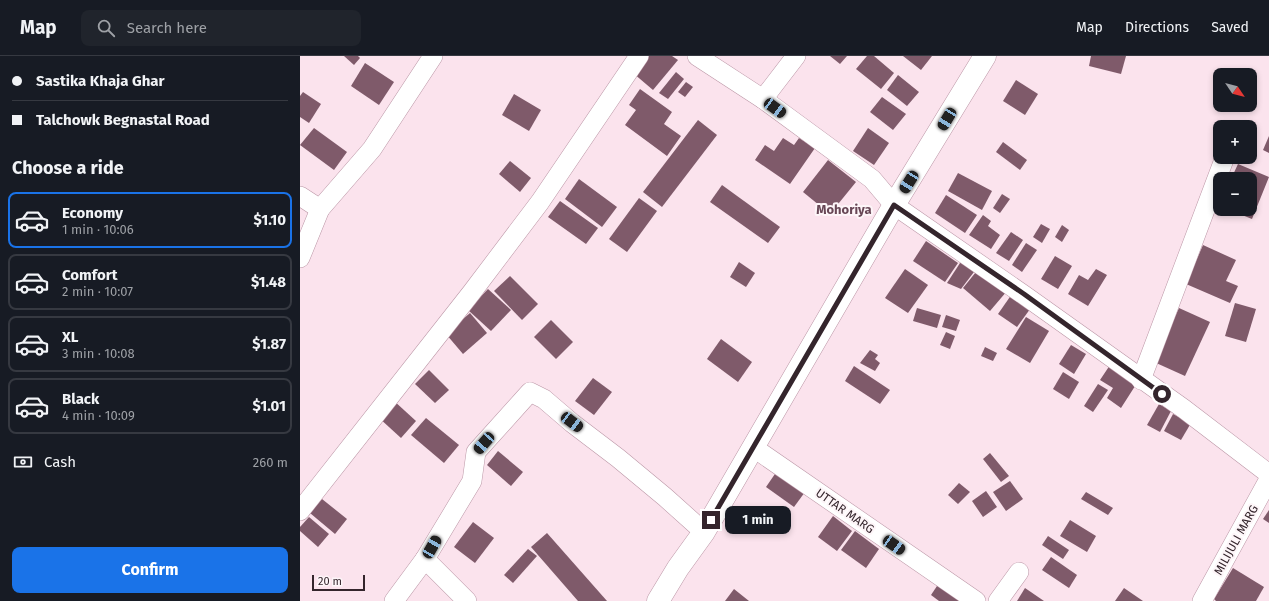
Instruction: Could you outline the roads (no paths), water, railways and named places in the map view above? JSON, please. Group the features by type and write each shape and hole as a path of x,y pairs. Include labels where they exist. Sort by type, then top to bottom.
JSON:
{"main road":[{"path":"658,601 678,568 704,532 894,205 985,56"}],"street":[{"path":"300,258 320,209 372,149 433,56"},
{"path":"300,511 472,292 540,202 639,56"},
{"path":"697,56 763,99 872,179 894,205 1024,294 1141,380 1184,409 1269,474"},
{"path":"763,99 796,56"},
{"path":"1141,380 1222,164"},
{"path":"300,196 320,209"},
{"path":"394,601 425,559 472,481 476,452 530,392 544,398 665,497 704,532"},
{"name":"UTTAR MARG","path":"754,448 976,601"},
{"name":"MILIJULI MARG","path":"1202,601 1269,479"},
{"path":"425,559 467,601"},
{"path":"998,601 1019,572"}],"district":[{"name":"Mohoriya","path":"844,209"}]}
